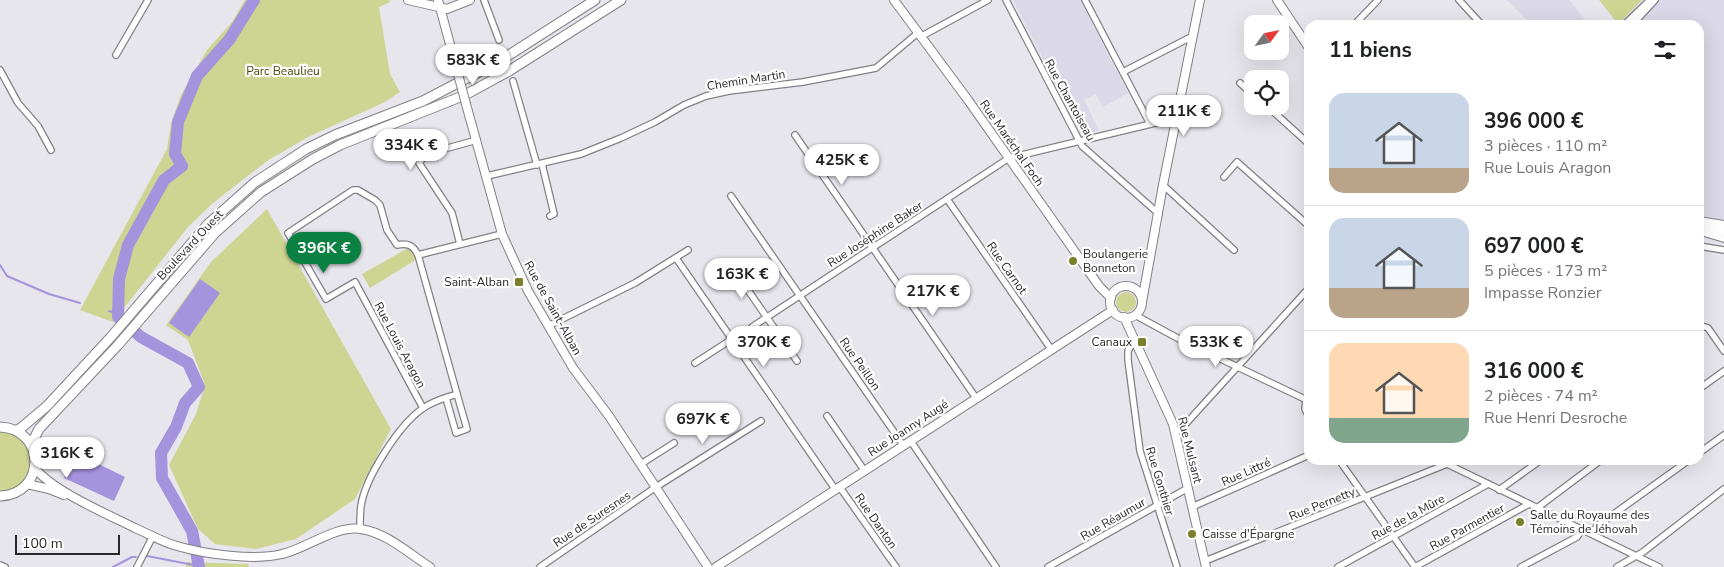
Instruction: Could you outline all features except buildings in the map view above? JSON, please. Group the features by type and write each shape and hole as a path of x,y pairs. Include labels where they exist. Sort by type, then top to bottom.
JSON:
{"main road":[{"name":"Boulevard Ouest","path":"16,430 22,428 47,406 134,311 208,224 254,183 313,145 423,101 498,62 595,0"},
{"name":"Boulevard Ouest","path":"32,445 39,429 125,337 215,232 278,179 340,145 465,95 509,71 621,0"},
{"path":"0,426 16,430 25,437 32,445 35,460 35,468 27,484 14,494 0,496"}],"street":[{"path":"116,55 148,0"},
{"path":"408,0 439,4 447,9 470,0"},
{"path":"484,0 499,40"},
{"name":"Rue Maréchal Foch","path":"894,0 1099,286 1111,298"},
{"name":"Chemin Martin","path":"487,176 581,154 621,138 655,122 684,105 706,96 729,91 803,82 876,68 920,34 988,0"},
{"name":"Rue Chantoiseau","path":"1006,0 1078,141 1158,214"},
{"path":"1085,0 1150,124"},
{"path":"1142,302 1139,292 1134,288 1126,286 1121,286 1114,291 1111,298 1113,310 1118,315 1130,317 1140,310 1142,302 1148,270 1191,37 1200,0"},
{"path":"1278,0 1304,40"},
{"path":"1359,20 1378,0"},
{"path":"1459,0 1477,20"},
{"path":"1629,20 1650,0"},
{"path":"1637,20 1655,0"},
{"name":"Rue de Saint-Alban","path":"439,4 502,234 528,291 574,368 609,416 708,567"},
{"path":"1123,72 1191,37"},
{"path":"0,70 18,104 38,126 50,150"},
{"path":"512,81 554,214 550,216"},
{"path":"1240,83 1244,87"},
{"path":"1276,115 1304,140"},
{"name":"Rue Joséphine Baker","path":"752,327 1009,158 1176,118"},
{"path":"795,135 976,398"},
{"path":"460,244 452,213 419,163 426,154 477,140"},
{"path":"1224,177 1237,162 1304,222"},
{"path":"1163,185 1234,250"},
{"name":"Rue Louis Aragon","path":"418,255 411,246 405,244 397,245 387,230 380,205 358,190 353,190 288,233 326,299 355,282 423,408"},
{"name":"Rue Peillon","path":"731,196 996,567"},
{"name":"Rue Carnot","path":"947,199 1051,349"},
{"path":"1704,223 1724,225"},
{"path":"1704,230 1724,232"},
{"path":"1704,232 1724,239"},
{"path":"446,398 456,433 467,429 418,255 502,234"},
{"path":"1704,247 1724,250"},
{"path":"548,326 635,283 688,250"},
{"name":"Rue Danton","path":"676,258 837,488 896,567"},
{"path":"734,270 797,362"},
{"path":"1134,288 1143,282 1148,270"},
{"path":"1175,432 1181,429 1304,293"},
{"name":"Rue Joanny Augé","path":"716,567 1113,310"},
{"path":"1135,315 1304,398"},
{"name":"Rue Mulsant","path":"1124,317 1173,424 1205,564"},
{"path":"1704,326 1708,328 1724,351"},
{"path":"695,363 732,339"},
{"name":"Rue Gonthier","path":"1134,340 1128,351 1128,360 1140,451 1177,567"},
{"path":"1704,385 1724,371"},
{"path":"360,529 361,504 368,485 390,444 404,425 423,408 457,394"},
{"path":"827,416 864,470"},
{"name":"Rue de Suresnes","path":"540,567 656,487 761,421"},
{"path":"1704,449 1724,435"},
{"path":"641,464 674,443"},
{"name":"Rue Littré","path":"1192,507 1304,457"},
{"path":"1343,465 1415,567"},
{"name":"Rue Pernetty","path":"1205,564 1445,465"},
{"path":"1449,465 1659,567"},
{"path":"1499,490 1533,465"},
{"path":"1537,508 1594,465"},
{"path":"1592,534 1597,526 1682,465"},
{"path":"35,468 47,480 83,502"},
{"path":"27,484 49,489 83,502 153,536 184,548 257,557 283,554 351,528 380,534 430,567"},
{"name":"Rue de la Mûre","path":"1338,567 1488,484"},
{"name":"Rue Réaumur","path":"1048,567 1188,488"},
{"path":"1617,567 1636,556 1724,489"},
{"name":"Rue Parmentier","path":"1415,567 1529,504"},
{"path":"1521,567 1577,537 1582,530"},
{"path":"137,567 153,536"},
{"path":"0,565 5,567"}],"shaded area":[{"path":"1013,0 1080,0 1128,93 1103,107 1096,94 1084,100 1099,131 1087,133 1079,129"},
{"path":"1507,0 1569,0 1586,20 1527,20"},
{"path":"1642,0 1724,0 1724,224 1704,222 1704,20 1622,20"},
{"path":"200,279 220,293 189,337 169,323"},
{"path":"76,453 125,477 114,501 64,478"}],"green space":[{"name":"Parc Beaulieu","path":"245,0 389,0 390,2 379,7 390,74 400,92 385,102 308,137 267,161 213,203 188,227 113,322 80,310 167,149 171,123 181,95 207,50 232,22"},
{"path":"1599,0 1642,0 1622,20 1615,20"},
{"path":"267,209 391,429 355,499 296,539 256,549 215,544 198,529 169,465 196,414 205,385 188,340 166,325 211,262"},
{"path":"408,248 416,258 414,261 370,288 362,274"},
{"path":"1122,292 1130,292 1136,298 1136,306 1130,312 1122,312 1116,306 1116,298"},
{"path":"0,430 13,433 24,441 30,452 31,465 30,472 24,483 17,488 0,493"},
{"path":"186,562 248,564 249,567 186,567"}],"waterway":[{"path":"199,567 192,531 162,478 161,453 176,427 185,403 199,387 188,363 141,337 118,317 119,279 128,245 164,180 182,166 175,154 178,122 197,76 229,40 254,0"},
{"path":"0,265 7,276 49,294 80,303"},
{"path":"109,311 112,312 118,307"},
{"path":"147,556 199,566"},
{"path":"113,567 132,557 136,557"}],"place":[{"name":"Boulangerie Bonneton","path":"1073,261"},
{"name":"Saint-Alban","path":"519,282"},
{"name":"Canaux","path":"1142,342"},
{"name":"Salle du Royaume des Témoins de Jéhovah","path":"1520,522"},
{"name":"Caisse d'Épargne","path":"1192,534"}]}
